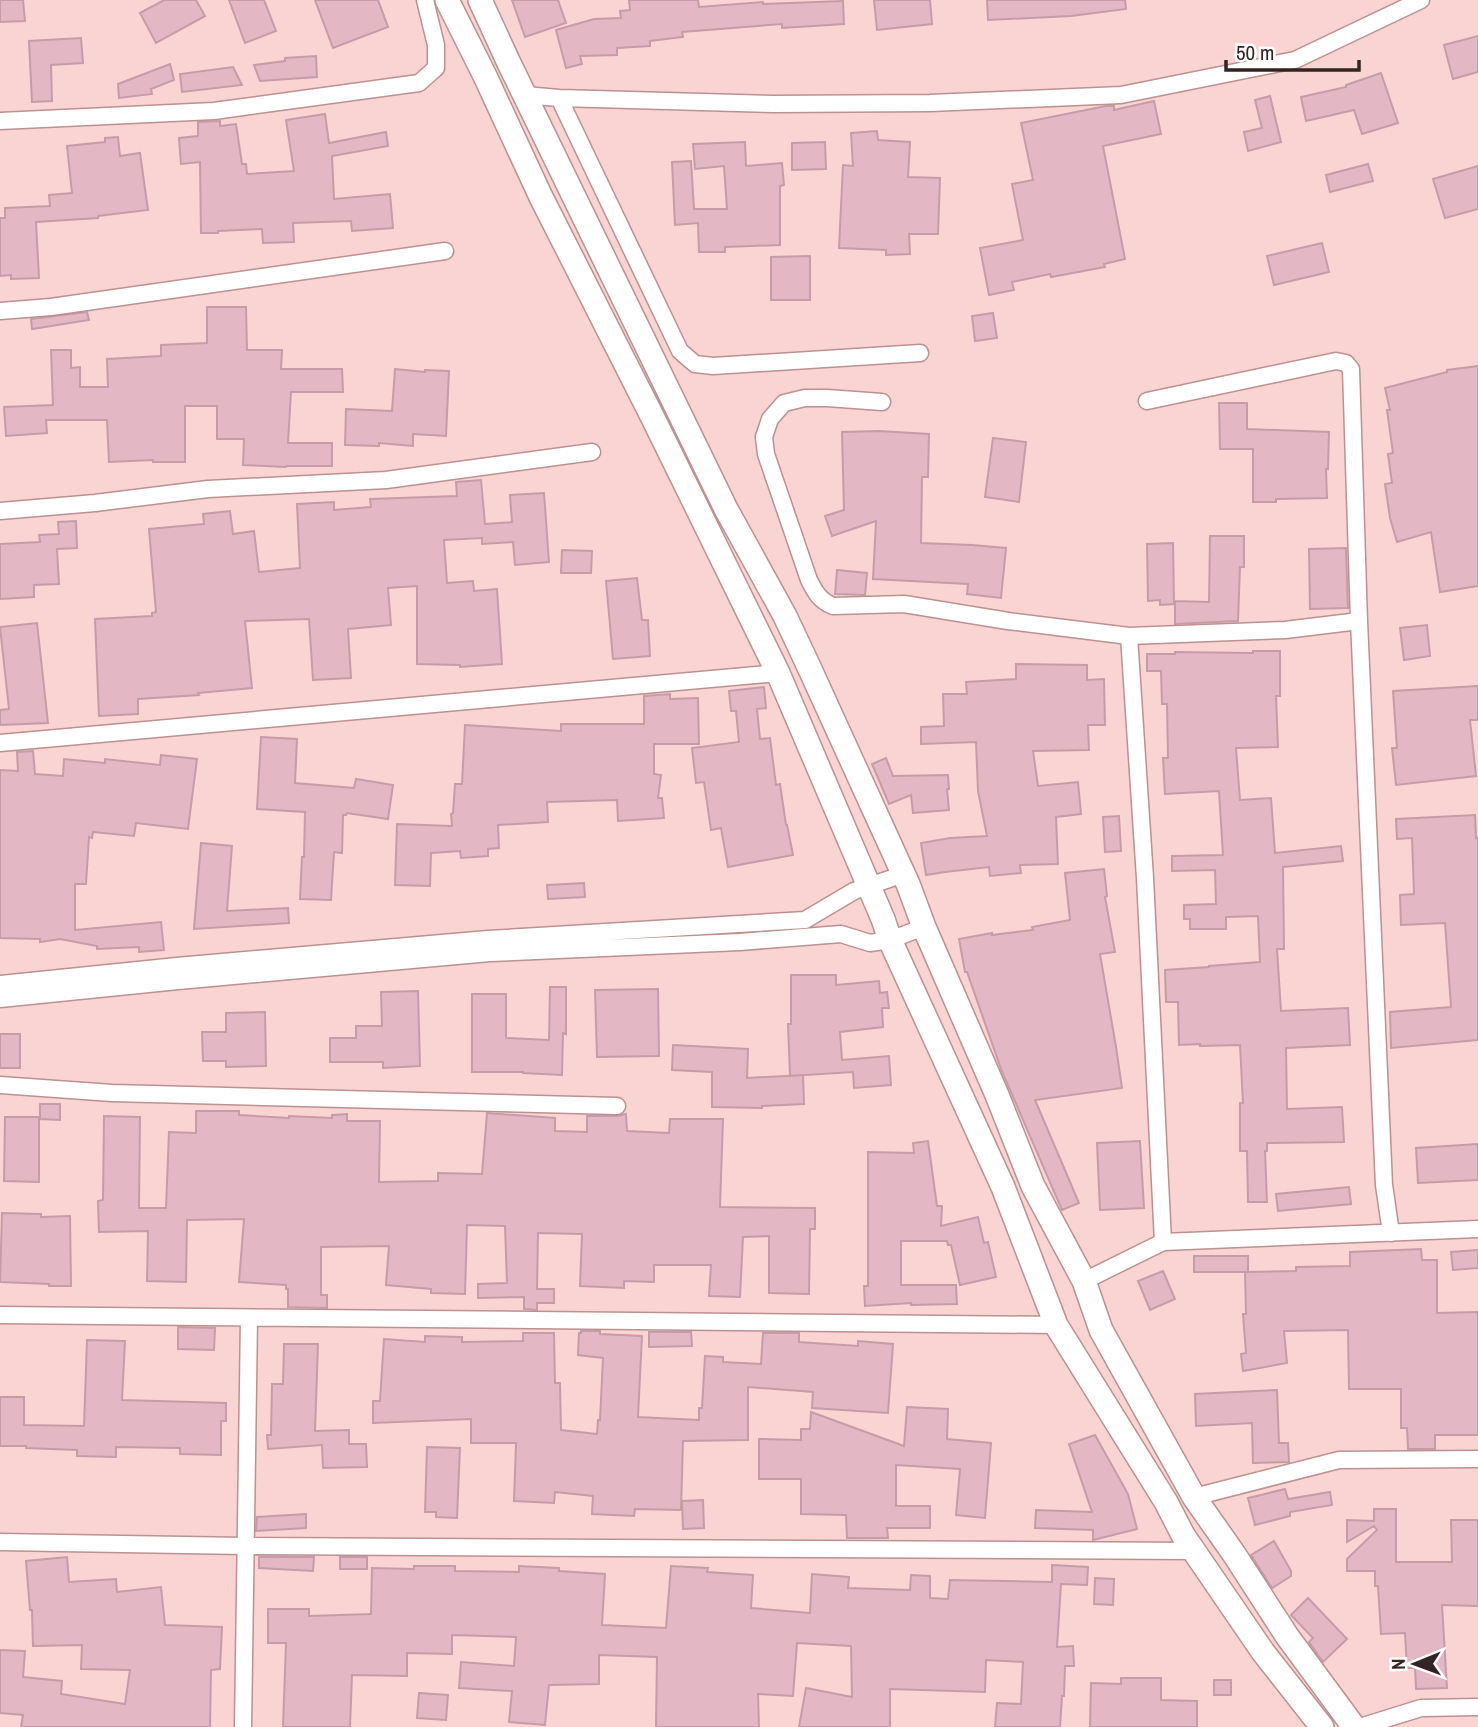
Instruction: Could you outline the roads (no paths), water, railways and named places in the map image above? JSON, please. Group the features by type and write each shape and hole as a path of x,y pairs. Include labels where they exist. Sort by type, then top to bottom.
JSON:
{"main road":[{"path":"447,0 541,197 778,673 890,940 1003,1187 1056,1325 1166,1502 1183,1535 1263,1652 1322,1727"},
{"path":"480,0 726,509 794,637 904,874 1033,1186 1084,1281 1101,1330 1194,1497 1287,1636 1357,1727"}],"street":[{"path":"0,121 214,111 419,83 436,68 436,45 425,0"},
{"path":"525,95 787,104 930,103 1121,95 1295,61 1421,0"},
{"path":"559,98 680,351 695,364 713,366 920,353"},
{"path":"0,311 51,307 445,251"},
{"path":"1147,401 1336,361 1346,363 1351,369 1359,621 1384,1185 1391,1233"},
{"path":"882,402 805,398 784,403 770,419 764,437 766,454 809,580 817,596 825,603 833,606 904,604 1041,626 1129,636 1285,630 1359,621"},
{"path":"0,511 208,489 386,480 592,452"},
{"path":"1129,636 1145,878 1163,1242"},
{"path":"0,743 778,673"},
{"path":"0,984 488,939 804,920 854,891 904,874"},
{"path":"0,999 490,953 740,942 841,934 870,943 890,940 924,927"},
{"path":"653,929 654,946"},
{"path":"0,1085 112,1093 617,1106"},
{"path":"1084,1281 1163,1242 1478,1229"},
{"path":"0,1315 1056,1325"},
{"path":"243,1727 250,1318"},
{"path":"1194,1497 1339,1460 1478,1459"},
{"path":"0,1542 1194,1551"},
{"path":"1357,1727 1421,1708 1478,1707"}]}
